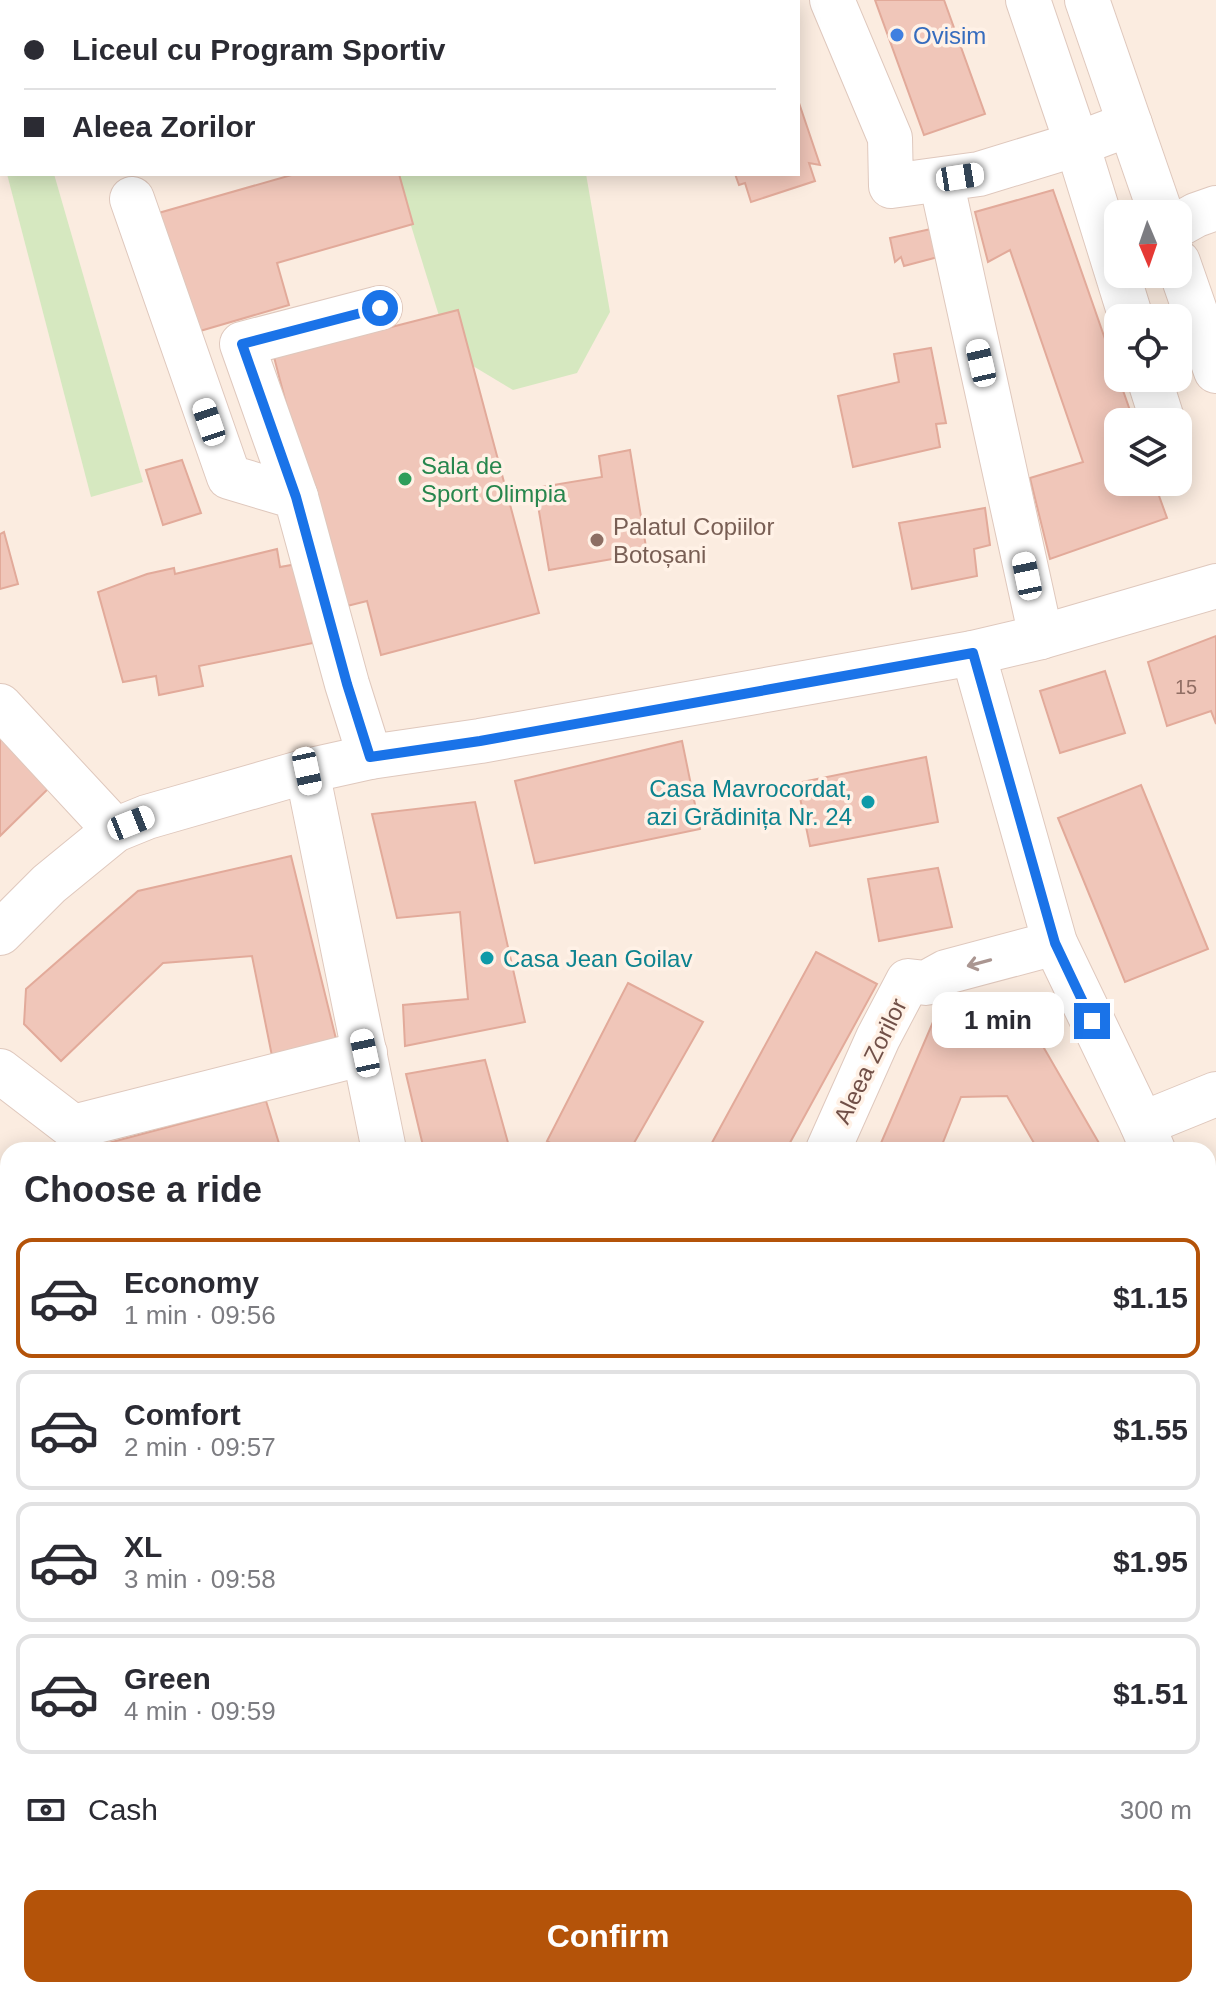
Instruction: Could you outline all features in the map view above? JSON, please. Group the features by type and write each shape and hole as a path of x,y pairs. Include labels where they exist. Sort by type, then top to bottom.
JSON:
{"street":[{"path":"832,0 890,138 891,186 979,174 1130,124"},
{"path":"1028,0 1127,304"},
{"path":"1087,0 1156,200"},
{"path":"941,180 1041,637"},
{"path":"132,199 229,477 296,497"},
{"path":"1192,217 1216,208"},
{"path":"1187,288 1216,371"},
{"path":"370,757 296,497 242,344 380,308"},
{"path":"0,933 49,884 115,830 147,817 307,771 370,757 480,741 973,653 1041,637 1216,586"},
{"path":"973,653 1055,943 1148,1137 1216,1094"},
{"path":"0,706 115,830"},
{"path":"307,771 382,1142"},
{"name":"Aleea Zorilor","path":"832,1142 878,1038 908,981 926,983 946,972 1055,943"},
{"path":"0,1071 73,1127 365,1053"}],"green space":[{"path":"8,176 55,176 143,482 91,497"},
{"path":"396,176 586,176 610,312 577,373 513,390 473,366 444,332"}],"building":[{"path":"875,0 944,0 985,114 924,135"},
{"path":"800,106 820,165 809,163 815,181 751,202 745,183 739,185 736,176 800,176"},
{"path":"288,176 400,176 413,224 277,263 289,305 183,336 148,216"},
{"path":"1053,190 1104,336 1104,392 1124,392 1129,408 1104,408 1104,496 1159,496 1167,518 1050,559 1030,478 1083,462 1010,250 988,262 975,212"},
{"path":"931,229 938,257 904,266 901,257 895,262 890,238"},
{"name":"Sala de Sport Olimpia","path":"458,310 539,613 381,655 367,601 339,608 274,357"},
{"path":"931,348 946,423 936,424 940,447 853,467 838,396 899,382 894,354"},
{"path":"630,450 647,553 549,570 535,488 602,477 599,456"},
{"path":"182,460 201,513 163,525 146,470"},
{"path":"985,508 990,545 974,549 977,576 912,589 899,523"},
{"path":"4,532 18,584 0,589 0,534"},
{"path":"277,549 280,567 297,564 313,643 199,666 203,686 159,695 156,676 123,682 98,592 147,574 174,568 175,574"},
{"path":"1216,636 1216,724 1211,711 1167,726 1148,662"},
{"path":"1105,671 1125,733 1060,753 1040,691"},
{"path":"0,730 53,784 0,836"},
{"path":"682,741 700,829 535,863 515,781"},
{"name":"Casa Mavrocordat, azi Grădinița Nr. 24","path":"926,757 938,822 810,846 797,783"},
{"path":"1141,785 1208,949 1125,982 1058,818"},
{"name":"Casa Jean Goilav","path":"475,802 525,1022 405,1046 403,1005 468,999 460,912 397,918 372,814"},
{"path":"291,856 337,1043 273,1061 252,956 163,963 61,1061 24,1024 26,989 138,891"},
{"path":"938,868 952,927 879,941 868,879"},
{"path":"816,952 877,984 790,1142 712,1142"},
{"path":"628,983 703,1022 635,1142 547,1141"},
{"path":"1026,1017 1098,1142 1033,1142 1007,1096 961,1097 943,1142 881,1142 933,1022"},
{"path":"485,1060 508,1142 422,1142 406,1074"},
{"path":"266,1101 279,1142 112,1142"}],"place":[{"name":"Ovisim","path":"897,35"},
{"name":"Sala de Sport Olimpia","path":"405,479"},
{"name":"Palatul Copiilor Botoșani","path":"597,540"},
{"name":"Casa Mavrocordat, azi Grădinița Nr. 24","path":"868,802"},
{"name":"Casa Jean Goilav","path":"487,958"}],"route":[{"path":"380,308 242,344 296,497 370,757 480,741 973,653 1055,943 1092,1021"}]}
